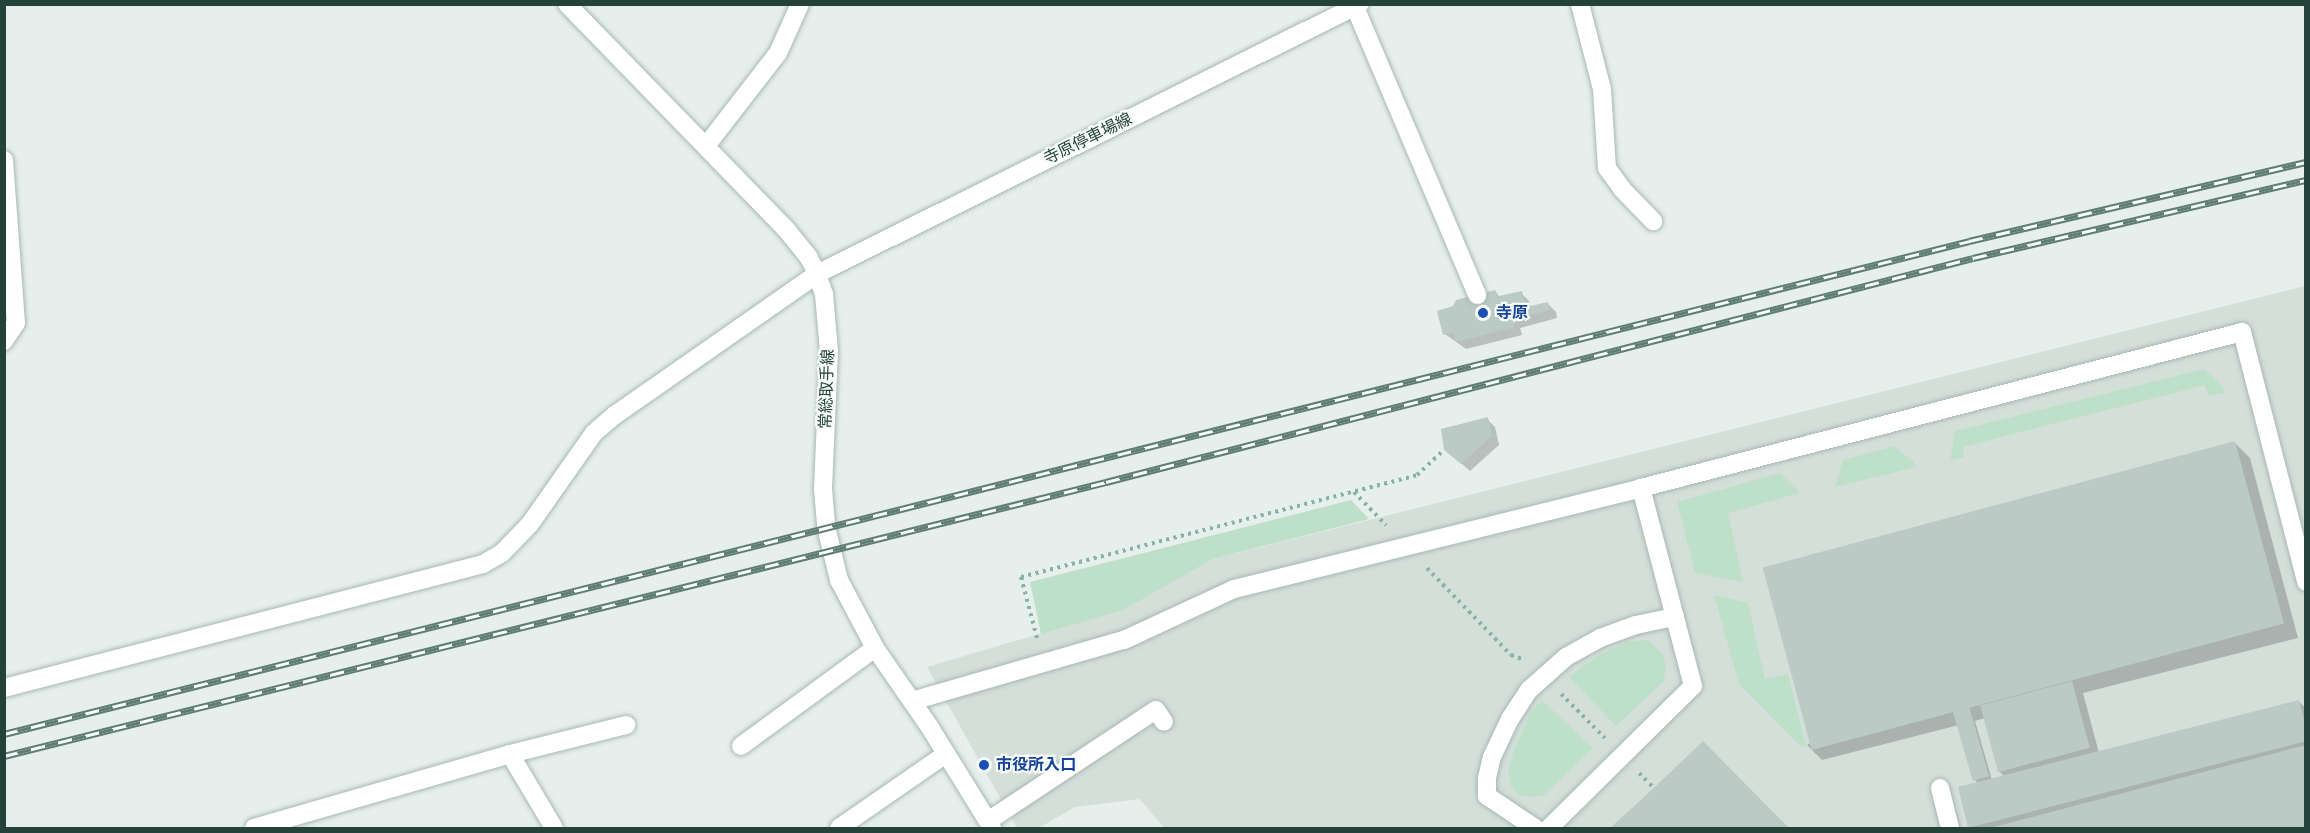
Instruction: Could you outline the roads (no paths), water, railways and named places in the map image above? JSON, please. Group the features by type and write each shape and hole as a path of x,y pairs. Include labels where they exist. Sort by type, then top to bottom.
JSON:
{"street":[{"name":"常総取手線","path":"567,4 785,228 809,258 824,294 829,342 823,489 826,527 839,580 875,648 946,754 986,826"},
{"path":"706,146 778,53 800,4"},
{"path":"1580,4 1602,89 1607,168 1622,189 1653,220"},
{"path":"1358,6 1477,295"},
{"name":"寺原停車場線","path":"4,688 483,564 502,553 530,524 594,433 615,415 817,274 1358,6"},
{"path":"4,160 16,323 4,341"},
{"path":"912,701 1044,665 1124,640 1234,589 1641,488 2242,332 2306,582"},
{"path":"1549,828 1693,686 1641,488"},
{"path":"1535,828 1487,796 1487,778 1491,757 1510,719 1529,690 1566,657 1600,638 1636,625 1675,617"},
{"path":"741,746 875,648"},
{"path":"986,826 1156,710 1164,722"},
{"path":"254,828 510,754 626,725"},
{"path":"510,754 554,828"},
{"path":"839,828 946,754"},
{"path":"1940,788 1950,828"}],"railway":[{"path":"4,734 1969,241 2306,162"},
{"path":"4,756 1106,482 1973,258 2306,180"}],"place":[{"name":"寺原","path":"1483,313"},
{"name":"市役所入口","path":"984,765"}]}
